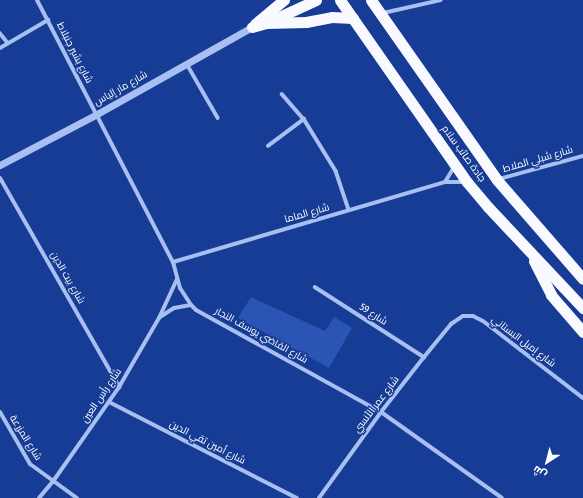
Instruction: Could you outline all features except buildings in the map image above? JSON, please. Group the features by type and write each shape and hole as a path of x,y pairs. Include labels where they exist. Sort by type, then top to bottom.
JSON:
{"highway":[{"path":"252,27 284,0"},
{"path":"266,24 316,0"},
{"name":"جادة صائب سلام","path":"340,0 467,182 583,308"},
{"name":"جادة صائب سلام","path":"371,0 497,180 583,279"},
{"path":"252,27 266,24 306,22 332,17 353,18"},
{"path":"545,237 583,271"},
{"path":"528,250 551,295 583,332"}],"street":[{"name":"شارع بشير جنبلاط","path":"36,0 97,114"},
{"path":"380,14 442,0"},
{"path":"0,48 48,20"},
{"name":"شارع مار إلياس","path":"0,166 97,114 252,27"},
{"path":"0,33 8,44"},
{"path":"186,63 218,118"},
{"path":"282,94 304,119 336,171 349,210"},
{"name":"شارع القاضي يوسف النجار","path":"97,114 173,262 177,279 185,297 196,310 381,412 502,498"},
{"path":"268,146 304,119"},
{"name":"شارع شبلي الملاط","path":"497,180 583,156"},
{"path":"445,182 456,165"},
{"name":"شارع بيت الدين","path":"0,178 119,387"},
{"name":"شارع الماما","path":"173,262 445,182 467,182"},
{"name":"شارع رأس العين","path":"39,498 54,480 119,387 158,318 177,279"},
{"name":"شارع 59","path":"315,287 424,357"},
{"name":"شارع رأس العين","path":"158,318 174,308 191,305"},
{"name":"شارع إميل البستاني","path":"451,324 463,316 478,318 583,398"},
{"name":"شارع عمر الأنسي","path":"319,498 381,412 451,324"},
{"name":"شارع أمين تقي الدين","path":"109,402 297,498"},
{"name":"شارع المزرعة","path":"0,412 30,464 77,498"}],"shaded area":[{"path":"251,297 325,331 334,317 352,328 329,368 238,318"}]}
